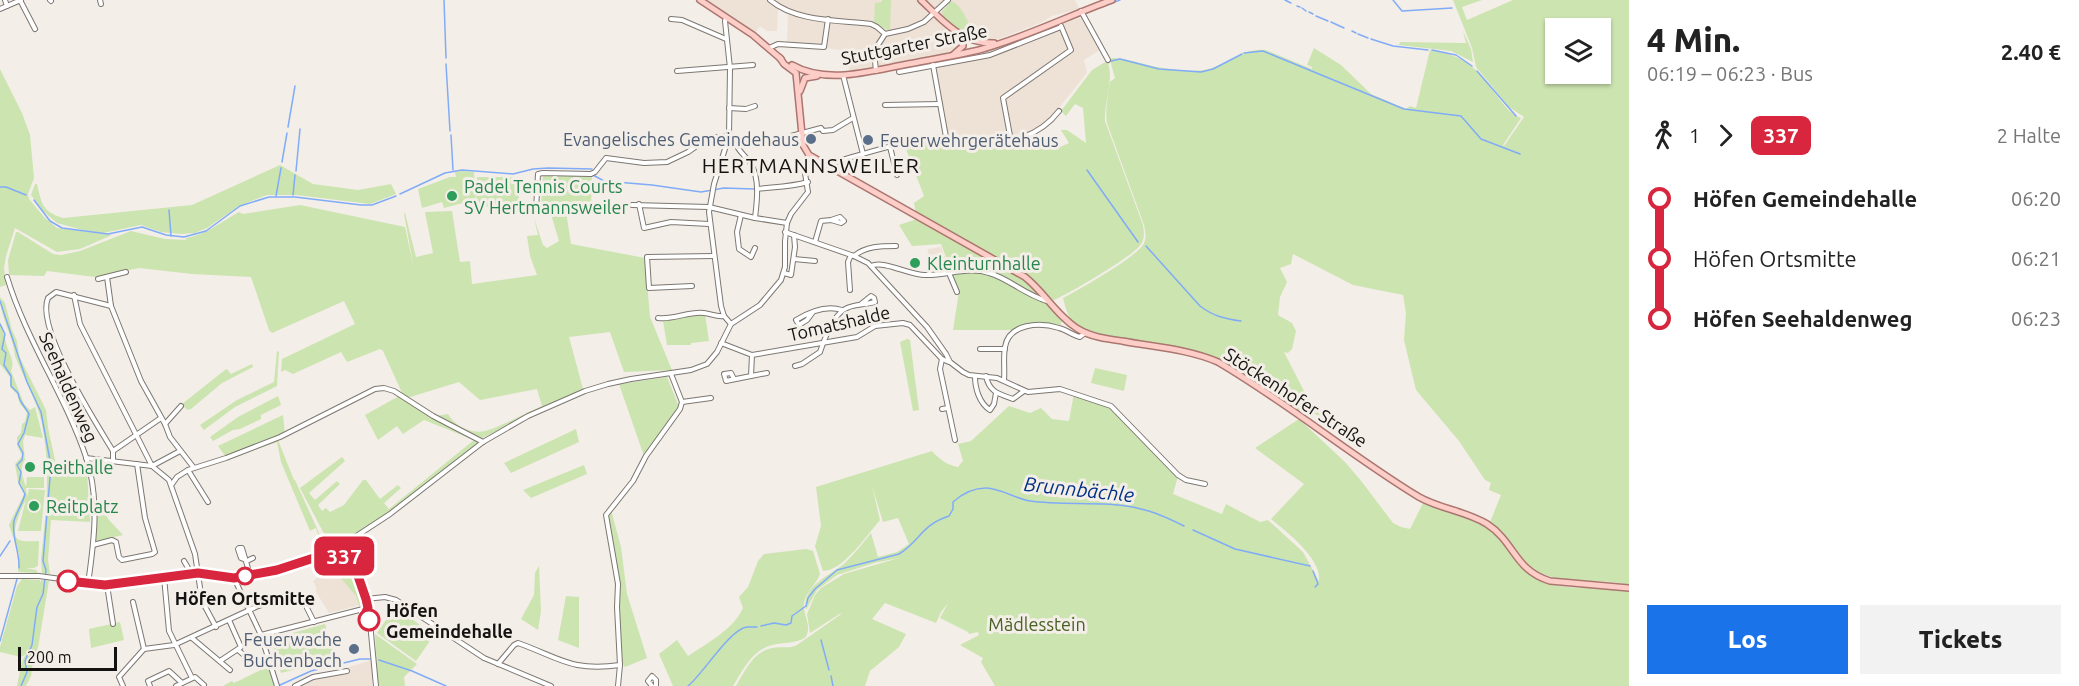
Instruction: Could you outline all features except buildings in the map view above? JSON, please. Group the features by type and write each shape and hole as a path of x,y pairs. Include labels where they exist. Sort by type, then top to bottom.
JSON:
{"main road":[{"name":"Stuttgarter Straße","path":"700,0 753,35 780,58 803,70 822,75 876,71 978,50 1112,0"},
{"path":"921,0 962,37 983,43 1004,41"},
{"path":"951,56 963,46 962,37"},
{"path":"780,58 796,73 804,148 808,155"},
{"path":"799,95 805,78 822,75"},
{"name":"Stöckenhofer Straße","path":"808,155 1025,277 1064,318 1085,333 1101,338 1182,351 1218,362 1422,498 1477,519 1492,528 1527,570 1538,577 1550,581 1629,588"}],"street":[{"path":"5,0 7,6"},
{"path":"0,9 20,0 35,29"},
{"path":"770,0 788,12 871,24 885,34"},
{"path":"876,71 874,51 885,34 918,26 948,0"},
{"path":"1081,11 1108,60"},
{"path":"726,18 724,21 730,68 729,136 714,184 709,207 709,224 724,316 731,324"},
{"path":"671,19 682,20 726,39"},
{"path":"769,48 778,44 824,47 828,19"},
{"path":"1011,141 1002,98 1071,50 1058,20"},
{"path":"899,72 990,55 1061,27"},
{"path":"677,70 753,65"},
{"path":"933,65 946,137"},
{"path":"843,75 863,154"},
{"path":"885,105 940,104"},
{"path":"729,108 754,106"},
{"path":"830,168 838,161 912,141 946,137 979,142 1011,141 1033,133 1055,117 1059,111"},
{"path":"508,210 536,210 538,174 591,174 606,158 644,163 667,162 688,152 708,138 729,136 765,143 821,128 823,131 830,131 853,118"},
{"path":"739,139 738,148 753,169 757,189 755,218"},
{"path":"890,146 897,175"},
{"path":"0,576 46,577 106,585 191,573 234,578 294,565 345,545 396,510 483,442 528,416 586,391 620,381 671,374 707,364 715,356 731,324 760,305 776,287 784,273 785,232 791,213 808,192 804,167 808,155"},
{"path":"757,189 808,182"},
{"path":"639,204 644,228 671,222 709,224"},
{"path":"632,205 709,207 788,223"},
{"path":"741,215 737,232 739,249 751,257 756,248"},
{"path":"815,242 821,221 831,220"},
{"path":"785,232 852,255 871,266 927,327 950,362"},
{"path":"784,273 791,275 794,235"},
{"path":"850,290 848,262 852,255 868,248 896,246"},
{"path":"692,286 649,288 647,257 714,256"},
{"path":"794,259 815,261"},
{"path":"871,266 881,264 924,275 975,270 990,273 1028,295 1051,302"},
{"path":"98,279 126,272"},
{"path":"949,273 957,292"},
{"name":"Seehaldenweg","path":"7,277 24,321 86,458 94,498 93,545 87,584"},
{"path":"107,277 111,306 138,375 170,437 194,468"},
{"path":"111,306 56,292 50,295 45,305 50,330 67,371 113,451 113,461"},
{"path":"74,295 80,324 152,466"},
{"path":"813,312 831,308 842,310 861,304"},
{"path":"795,366 820,352 822,344 842,310"},
{"path":"658,318 704,313 724,316"},
{"name":"Tomatshalde","path":"752,355 857,337 875,326 907,323 942,359 963,372 975,376"},
{"path":"1004,380 1005,349 1009,336 1017,330 1028,326 1050,325 1064,329 1077,337 1085,333"},
{"path":"721,343 752,355 752,376"},
{"path":"980,349 1005,349"},
{"path":"942,359 940,369 955,440"},
{"path":"52,379 67,371"},
{"path":"734,379 767,373"},
{"path":"618,686 620,665 617,619 618,584 606,515 633,481 646,456 680,409 682,402 671,374"},
{"path":"996,393 990,410 986,408 976,391 975,376 1004,380 1024,391 1060,389 1111,405 1178,475 1186,480 1205,484"},
{"path":"986,376 988,385 996,393 1013,399 1024,391"},
{"path":"172,484 177,477 188,470 280,437 371,390 384,388 394,391 439,419 483,442"},
{"path":"682,402 711,398"},
{"path":"165,424 182,406"},
{"path":"942,410 948,408"},
{"path":"113,451 162,418"},
{"path":"152,466 180,451"},
{"path":"86,458 152,466 172,484 195,554 202,601 216,627"},
{"path":"93,545 112,540 116,542 119,557 122,560 154,553 153,541 150,539 145,518 137,464"},
{"path":"188,470 208,502"},
{"path":"345,545 345,552 357,573"},
{"path":"345,545 350,549 368,608 366,612 375,665 376,686"},
{"path":"332,552 342,555 352,564"},
{"path":"250,575 247,561 253,558"},
{"path":"184,561 191,573"},
{"path":"164,577 168,626 174,645 193,678 204,685"},
{"path":"234,578 261,635 277,686"},
{"path":"106,585 113,624"},
{"path":"123,686 119,677 144,648 174,645 258,606 300,594 314,622"},
{"path":"366,599 385,597 396,600 484,658 551,686"},
{"path":"133,602 144,648"},
{"path":"261,635 368,608"},
{"path":"220,661 241,647 229,620"},
{"path":"192,638 230,670"},
{"path":"498,664 518,643 577,666 596,668 620,665"},
{"path":"238,650 251,662"},
{"path":"150,686 148,681 169,671 182,683"},
{"path":"295,686 313,677 347,671"},
{"path":"177,686 193,678"}],"shaded area":[{"path":"705,0 1075,0 1079,9 1052,16 996,40 964,36 963,42 955,51 849,72 848,51 787,43 788,14 778,9 777,31 767,31 760,26 754,34"},
{"path":"1082,17 1100,50 1084,60 1087,73 1053,115 1025,136 1010,139 979,140 946,135 934,63 993,51"},
{"path":"941,247 950,270 926,272 928,249"},
{"path":"332,567 356,596 360,605 329,613 315,590 317,589 313,581"},
{"path":"372,660 372,686 298,686 314,678"}],"green space":[{"path":"882,0 891,0 890,31 874,23 875,3 882,2"},
{"path":"1453,0 1482,0 1462,7 1467,20 1513,0 1629,0 1629,585 1555,578 1544,574 1522,559 1503,534 1490,522 1501,495 1489,490 1491,483 1485,480 1459,441 1416,390 1404,340 1406,313 1403,295 1353,285 1293,254 1291,264 1280,268 1287,282 1280,297 1278,315 1292,323 1296,331 1292,349 1288,353 1284,352 1304,391 1321,417 1309,411 1293,409 1213,357 1098,334 1073,322 1065,307 1063,298 1132,256 1144,243 1146,234 1107,123 1110,82 1115,78 1110,60 1112,58 1169,69 1198,71 1220,65 1249,51 1266,50 1312,69 1307,65 1314,48 1341,65 1371,94 1406,109 1410,106 1416,108 1430,50 1453,56 1470,65 1508,109 1521,118 1504,146 1524,117 1509,107 1476,67 1472,48"},
{"path":"951,1 963,12 976,41 956,29 944,17 942,12"},
{"path":"1463,31 1471,49 1473,62 1451,51 1399,45 1400,42 1466,43"},
{"path":"1107,61 1110,82 1105,121 1143,225 1144,237 1141,244 1115,265 1054,300 1028,276 1000,260 1025,277 1064,318 1059,327 1034,325 1017,330 953,330 959,292 941,244 912,246 899,225 917,219 914,203 924,196 904,144 945,139 995,144 995,148 1013,146 1013,142 1019,143 1032,137 1041,142 1055,143 1060,147 1069,143 1061,130 1067,130 1086,143 1083,108 1075,104 1066,116 1061,111 1092,70"},
{"path":"0,69 22,113 30,135 34,178 28,194 29,199 57,228 112,235 80,249 57,252 15,228 4,268 6,285 0,287"},
{"path":"280,165 313,184 358,190 391,184 396,194 370,204 296,195 267,195 239,206 207,228 195,233 181,234 161,232 141,225 103,233 83,230 57,223 44,212 31,195 37,184 40,197 47,210 63,218 192,205"},
{"path":"455,172 474,172 476,203 477,177 518,177 519,206 465,207 463,203 444,208 442,202 422,208 418,189 450,177 456,177"},
{"path":"543,175 592,176 591,207 541,206"},
{"path":"300,205 405,227 414,269 404,214 416,257 433,253 425,212 452,211 460,262 470,261 472,284 537,275 530,256 527,236 538,235 534,218 543,245 547,248 559,241 550,211 566,211 571,244 645,258 650,317 672,370 624,372 610,332 569,337 583,389 482,438 436,416 448,414 464,428 479,432 485,431 542,406 537,389 480,400 459,382 407,398 403,395 380,349 347,362 341,352 293,374 285,370 281,372 282,359 355,324 344,301 272,333 251,277 139,268 95,277 47,271 44,276 9,275 8,260 16,232 53,254 61,255 80,251 131,231 165,239 186,240 186,238 207,231 239,212 243,214"},
{"path":"0,297 5,303 17,341 19,356 46,410 55,460 54,468 81,466 82,471 87,471 90,522 51,520 48,560 50,574 42,573 41,559 47,488 44,434 38,409 15,356"},
{"path":"705,314 709,341 691,343 691,345 667,345 663,321"},
{"path":"0,322 12,361 11,371 24,404 30,410 35,407 43,438 25,435 23,441 25,460 22,470 26,487 27,477 44,477 44,488 26,488 27,497 29,489 45,490 41,531 18,531 26,499 17,520 15,532 19,540 39,541 38,566 26,568 36,570 38,572 36,573 18,572 19,554 9,525 24,494 18,482 15,464 22,456 17,445 17,437 21,433 27,412 20,404 17,394 10,387 10,377 0,364"},
{"path":"910,340 919,410 913,411 900,342"},
{"path":"277,351 279,352 277,386 235,407 204,430 200,425 237,400 274,382"},
{"path":"252,364 253,367 222,383 191,409 187,410 182,404 225,370 227,369 231,374"},
{"path":"1095,368 1127,375 1124,391 1091,383"},
{"path":"667,377 680,409 645,459 619,384"},
{"name":"Mädlesstein","path":"1074,393 1110,406 1178,476 1173,494 1222,514 1226,504 1260,522 1268,520 1303,552 1319,581 1315,564 1309,555 1271,519 1304,484 1255,448 1299,419 1345,462 1393,523 1410,529 1424,501 1478,522 1494,532 1524,571 1543,582 1567,587 1629,591 1629,686 995,686 981,662 983,658 960,645 979,635 978,632 969,634 940,618 948,603 936,623 885,603 872,619 906,634 899,647 870,671 865,686 736,686 750,663 765,650 797,645 840,615 841,613 810,633 807,614 815,595 821,588 844,574 899,558 837,575 817,590 806,610 808,594 813,587 846,562 871,533 878,557 897,552 909,544 898,518 883,522 872,486 880,520 846,559 839,565 823,571 815,546 821,526 816,487 932,451 950,465 958,467 963,461 958,444 971,441 1009,406 1030,413 1041,408 1052,419 1069,421"},
{"path":"278,396 281,405 261,415 261,419 213,441 210,437 238,417"},
{"path":"399,396 478,441 477,444 367,528 330,545 300,488 342,457 345,461 309,493 315,500 337,481 340,484 318,505 322,511 326,508 330,512 344,505 363,480 366,480 380,499 398,485 401,488 384,503 389,509 474,440 424,420 403,434 397,426 378,440 365,415"},
{"path":"283,415 285,434 226,457 218,446"},
{"path":"576,429 579,442 511,473 504,463"},
{"path":"278,440 326,549 323,553 284,567 275,564 300,557 322,547 316,528 310,531 281,462 277,442 226,461"},
{"path":"584,465 587,474 531,498 523,490"},
{"path":"98,502 109,520 123,535 96,541"},
{"path":"611,510 621,547 627,594 647,658 625,667 622,663 618,615 620,584 607,514"},
{"path":"806,549 813,551 820,574 808,592 804,604 808,626 805,638 772,645 759,651 749,661 733,686 673,686 659,654 677,640 688,656 733,623 743,608 739,597 748,587 758,561 764,554"},
{"path":"335,556 348,561 361,590 364,606 360,608 356,596 328,563 324,562 316,569 309,563"},
{"path":"539,566 541,611 538,630 521,619 534,595 535,573"},
{"path":"22,579 40,580 40,583 41,580 49,581 31,676 26,686 17,686 22,661 26,654 21,657 0,652 0,647 17,586"},
{"path":"566,596 579,597 579,648 558,640"},
{"path":"395,607 434,635 416,661 377,633"},
{"path":"120,622 124,640 91,648 89,629"},
{"path":"325,624 335,659 281,673 271,639"},
{"path":"375,634 417,664 404,677 405,686 378,686"},
{"path":"269,666 275,686 223,686 232,681 234,683"}],"waterway":[{"path":"444,0 446,58"},
{"path":"1093,10 1120,0"},
{"path":"1285,0 1291,3"},
{"path":"1393,0 1402,11 1452,8"},
{"path":"1302,8 1306,11"},
{"path":"1309,12 1313,14"},
{"path":"1316,16 1328,21"},
{"path":"1331,22 1344,28"},
{"path":"1352,31 1356,33"},
{"path":"1358,34 1368,38"},
{"path":"1371,39 1393,46 1428,50"},
{"path":"1432,50 1456,55 1472,66"},
{"path":"1244,53 1263,51 1404,109 1461,116 1481,139 1520,154"},
{"path":"1111,61 1120,59 1159,69 1201,72 1213,69 1242,54"},
{"path":"446,64 450,131"},
{"path":"1477,71 1516,116"},
{"path":"288,127 295,86"},
{"path":"296,171 300,129"},
{"path":"282,162 287,133"},
{"path":"451,135 453,170"},
{"path":"276,196 281,168"},
{"path":"400,194 445,173 462,170 513,174 548,168 592,169"},
{"path":"1087,170 1138,242"},
{"path":"293,195 295,175"},
{"path":"593,175 604,181 701,192 724,188 754,189"},
{"path":"0,187 26,195"},
{"path":"34,200 50,221 62,228 108,234 142,227 166,235 184,237 206,231 240,206 269,197 295,197 372,205 396,196"},
{"path":"169,210 171,236"},
{"path":"1146,246 1200,306 1219,316 1241,321"},
{"path":"0,301 27,382 41,412 51,466 43,561 46,570 43,594 37,607 32,645 25,661 27,672 21,686"},
{"path":"0,324 5,334 2,349 6,353 4,365 11,376 11,386 18,393 29,414 24,433 18,444 23,453 22,460 17,465 21,472 19,483 25,494 13,527 19,568"},
{"name":"Brunnbächle","path":"761,626 791,623 792,616 806,606 808,598 815,589 837,570 899,554 932,524 949,516 953,509 953,502 977,489 991,488 1030,501 1127,506 1152,512 1184,526"},
{"name":"Brunnbächle","path":"1193,530 1235,549 1310,566"},
{"path":"0,556 10,541"},
{"path":"1313,571 1318,584 1315,587"},
{"path":"0,641 17,579"},
{"name":"Brunnbächle","path":"688,686 733,635 747,627 757,627"},
{"path":"821,640 829,670"},
{"name":"Brunnbächle","path":"280,685 311,671 360,659 370,659"},
{"name":"Brunnbächle","path":"379,660 446,686"},
{"path":"831,676 833,686"}],"bus line":[{"name":"337","path":"68,581 105,585 191,573 234,578 277,570 332,552 348,559 357,573 366,599 368,608 366,612 369,620"}],"place":[{"name":"Evangelisches Gemeindehaus","path":"811,139"},
{"name":"Feuerwehrgerätehaus","path":"868,140"},
{"name":"Padel Tennis Courts SV Hertmannsweiler","path":"452,196"},
{"name":"Kleinturnhalle","path":"915,263"},
{"name":"Reithalle","path":"30,467"},
{"name":"Reitplatz","path":"34,506"},
{"name":"Höfen Ortsmitte","path":"245,576"},
{"name":"Höfen Gemeindehalle","path":"369,620"},
{"name":"Feuerwache Buchenbach","path":"354,649"}],"district":[{"name":"HERTMANNSWEILER","path":"811,165"}]}
